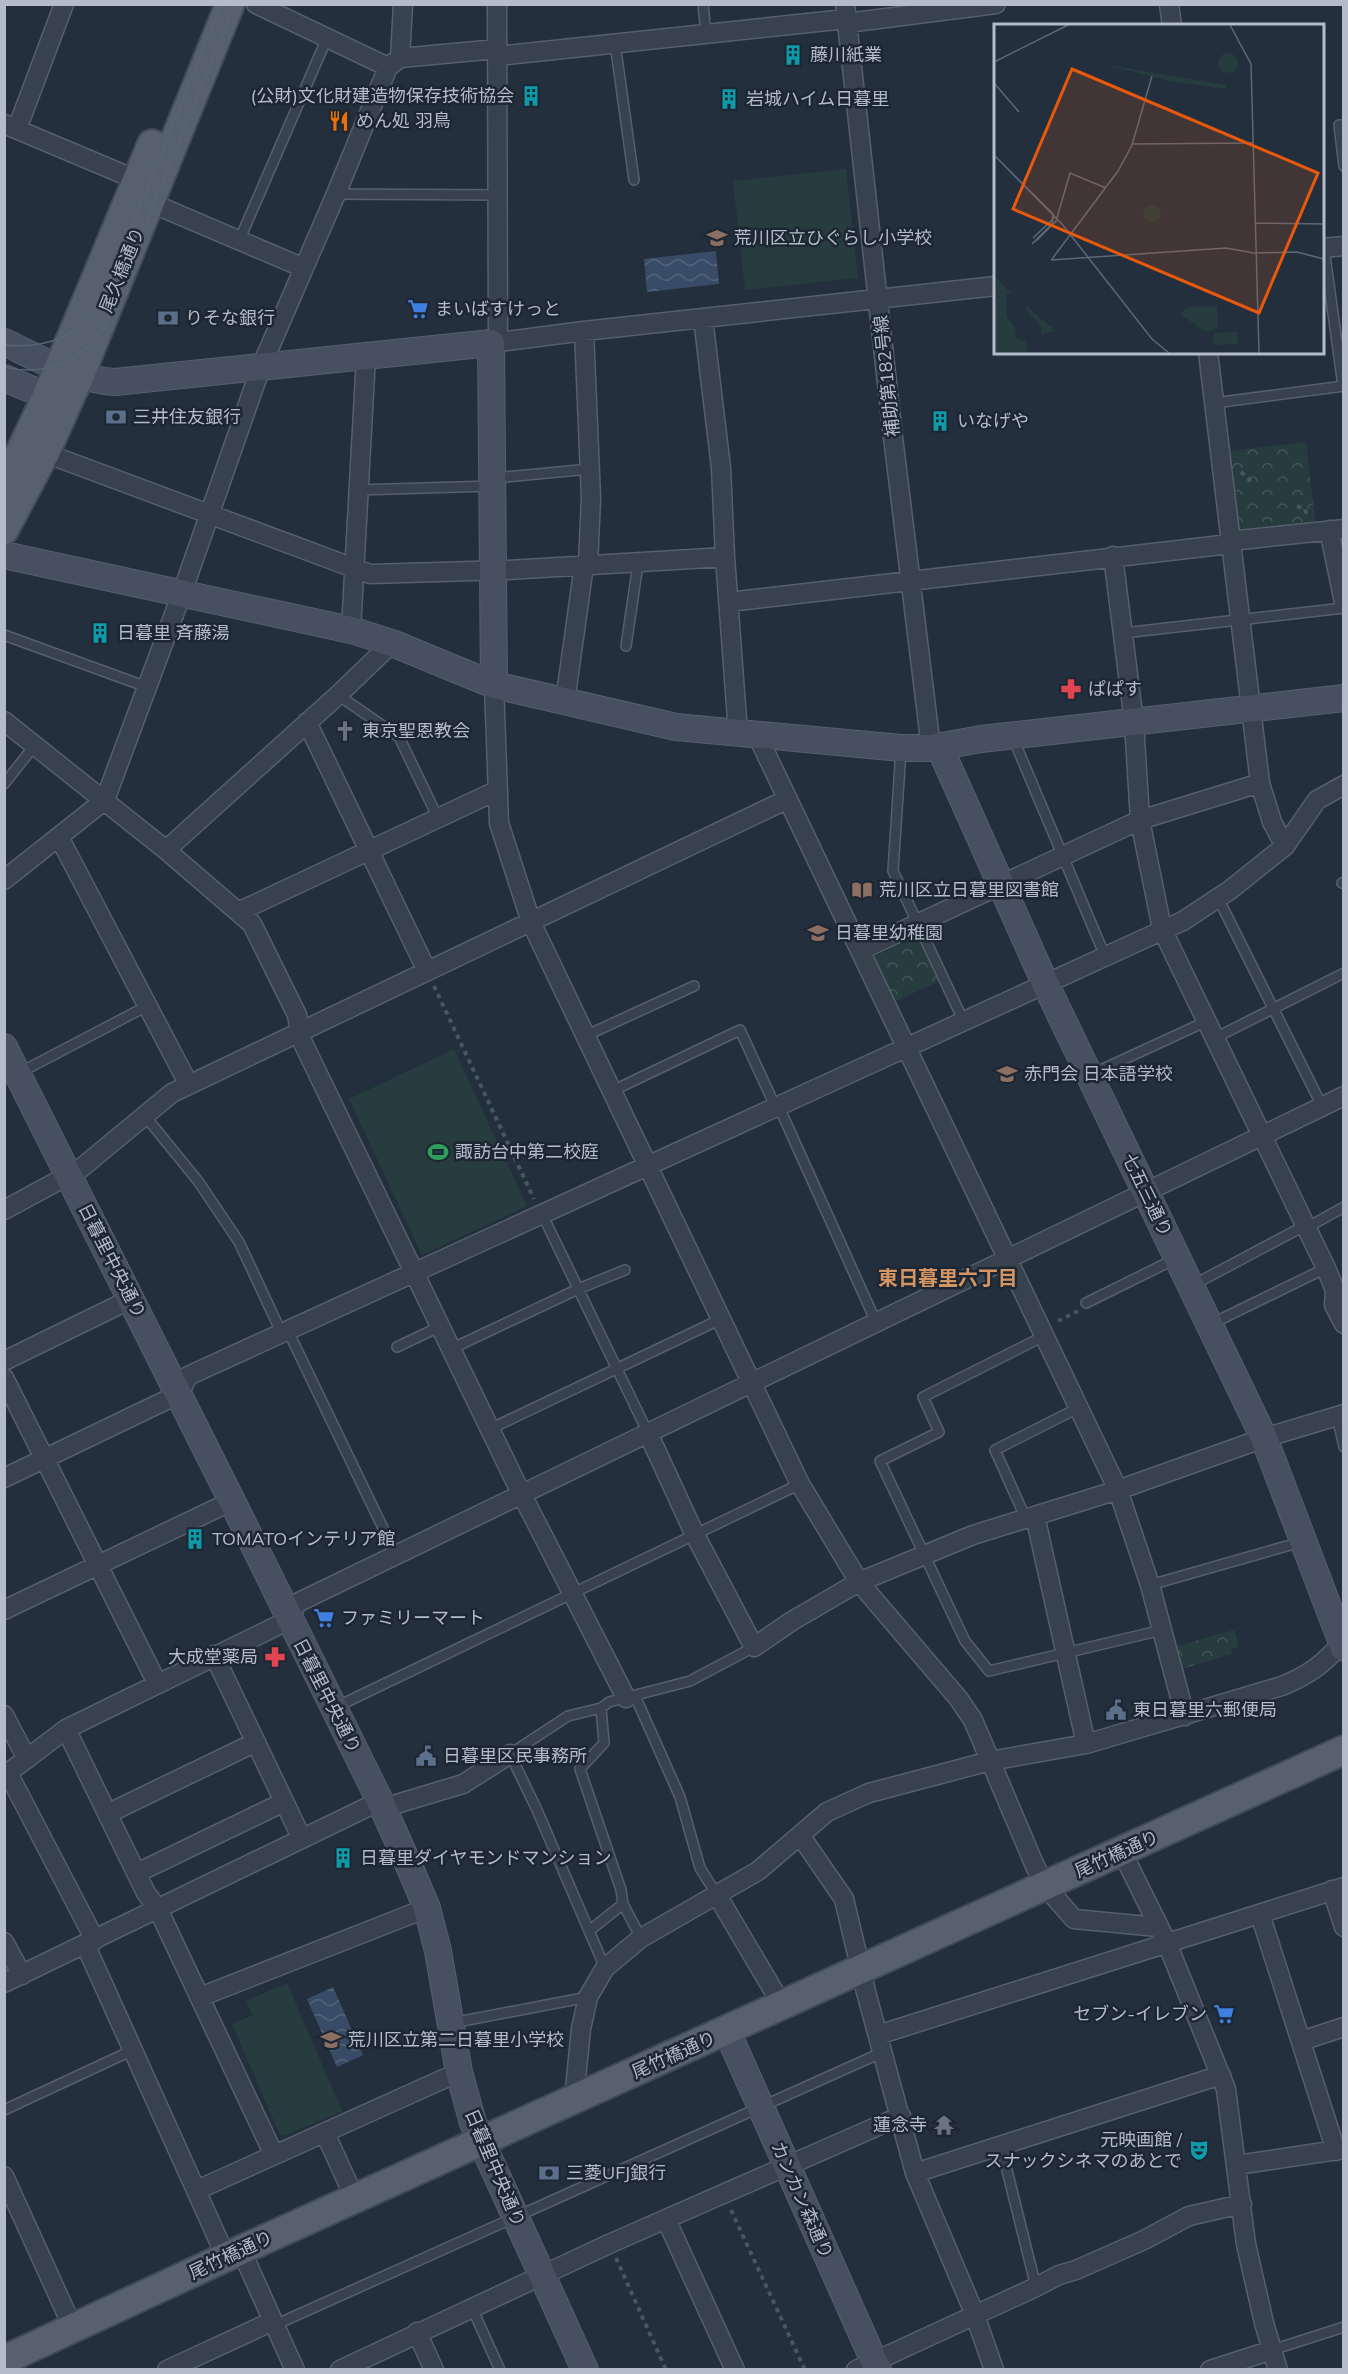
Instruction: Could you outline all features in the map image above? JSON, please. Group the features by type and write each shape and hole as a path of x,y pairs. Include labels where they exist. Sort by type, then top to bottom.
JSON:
{"main road":[{"name":"尾久橋通り","path":"4,531 45,453 69,371 143,191 211,4"},
{"name":"尾久橋通り","path":"143,191 230,4"},
{"name":"尾久橋通り","path":"6,481 47,396 69,371"},
{"name":"尾竹橋通り","path":"12,2362 73,2328 234,2254 1344,1750"}],"street":[{"path":"64,4 11,127 239,241 304,268"},
{"path":"255,4 327,38 394,62 706,34 846,15 996,4"},
{"path":"4,880 105,800 182,593 261,367 394,62 403,4"},
{"path":"497,4 498,195 493,482 494,685 500,823 531,922 800,1484 859,1582 958,1698 973,1720 1045,1886 1074,1919 1162,1935"},
{"path":"1169,4 1172,24"},
{"name":"補助第182号線","path":"846,15 911,580 935,747"},
{"path":"1324,248 1344,246"},
{"path":"4,342 95,381 115,382 494,343 994,286"},
{"path":"703,318 721,468 728,602 748,734 788,799 1118,1490 1150,1585 1185,1716"},
{"path":"565,702 586,565 591,498 584,331"},
{"path":"1208,354 1230,542 1253,708 1260,783 1272,822 1285,846"},
{"path":"351,630 366,356"},
{"path":"4,378 47,396"},
{"path":"45,453 370,574 494,571 724,557"},
{"path":"728,602 1336,530 1344,602"},
{"path":"4,555 351,630 392,643 494,685 676,727 901,748 935,747 1344,698"},
{"path":"1113,556 1134,722 1140,820 1162,929 1307,1226 1339,1296 1344,1324"},
{"path":"165,850 338,695 392,643"},
{"path":"4,721 105,800 252,924 297,1015 302,1041 521,1494 630,1697"},
{"path":"307,722 427,971"},
{"name":"七五三通り","path":"935,747 1001,884 1045,983 1264,1438 1343,1644"},
{"path":"861,950 1140,820 1260,783"},
{"path":"4,1478 179,1394 188,1376 1183,921 1218,898 1285,846 1317,800 1344,785"},
{"path":"238,912 498,790"},
{"path":"4,1210 80,1169 172,1093 788,799"},
{"path":"59,837 189,1085"},
{"name":"日暮里中央通り","path":"4,1047 334,1708 427,1908 438,1951 459,2072 468,2106 481,2141 585,2370"},
{"path":"295,2370 274,2323 197,2190 134,2050 90,1942 6,1775 66,1729 289,1620 297,1603 1344,1096"},
{"path":"4,1361 131,1299"},
{"path":"4,1378 157,1683"},
{"path":"648,1433 696,1535 754,1647 792,1621 859,1582 973,1535 1118,1490 1264,1438 1340,1415"},
{"path":"4,1610 232,1501"},
{"path":"1030,1517 1086,1744"},
{"path":"574,2099 581,2029 588,1996 605,1968 640,1938 759,1871 827,1812 869,1792 990,1761 1086,1744 1260,1693 1304,1677 1322,1665 1343,1644"},
{"path":"214,1655 302,1839"},
{"path":"4,1715 27,1758"},
{"path":"66,1729 109,1813 146,1893 159,1909 274,2155"},
{"path":"109,1813 255,1742"},
{"path":"4,1983 302,1839 381,1805 463,1784 510,1754"},
{"path":"137,1874 284,1802"},
{"path":"800,1835 844,1899 915,2173 975,2315 994,2370"},
{"path":"1122,1852 1162,1935 1226,2089 1246,2244 1278,2370"},
{"path":"880,2044 1162,1935 1260,1914 1338,1889 1344,1927"},
{"path":"717,1895 782,2006"},
{"path":"200,1997 427,1908"},
{"path":"1237,2165 1340,2150 1301,2041 1260,1914"},
{"path":"4,1942 22,1976"},
{"path":"1301,2041 1344,2027"},
{"name":"カンカン森通り","path":"727,2031 870,2367"},
{"path":"197,2190 459,2072"},
{"path":"915,2173 1221,2074"},
{"path":"340,2370 609,2244 901,2116"},
{"path":"325,2133 355,2199"},
{"path":"4,2175 73,2328"},
{"path":"870,2367 1059,2275 1077,2270 1144,2240 1189,2216 1242,2204"},
{"path":"666,2219 735,2370"},
{"path":"167,2370 274,2323"},
{"path":"417,2332 434,2370"},
{"path":"1210,2370 1272,2350"}],"lane":[{"path":"703,4 706,34"},
{"path":"239,241 327,38"},
{"path":"615,43 634,180"},
{"path":"1344,125 1339,125 1344,166"},
{"path":"336,194 498,195"},
{"path":"1214,403 1343,386 1324,255"},
{"path":"358,490 493,482 590,469"},
{"path":"626,646 638,564"},
{"path":"1123,633 1344,609"},
{"path":"4,634 147,687"},
{"path":"338,695 399,737 438,819"},
{"path":"1012,736 1104,956"},
{"path":"4,784 35,746"},
{"path":"901,748 893,871 964,1022"},
{"path":"1218,898 1322,1106"},
{"path":"1215,1038 1344,973"},
{"path":"585,1036 694,986"},
{"path":"18,1074 147,1006"},
{"path":"1089,1075 1207,1021"},
{"path":"612,1090 740,1030 876,1322"},
{"path":"145,1116 198,1181 239,1242 396,1555"},
{"path":"1191,1286 1344,1207"},
{"path":"542,1214 648,1433"},
{"path":"1086,1303 1178,1258"},
{"path":"1209,1325 1326,1268"},
{"path":"451,1349 578,1289 625,1270"},
{"path":"490,1429 721,1319"},
{"path":"397,1347 441,1326"},
{"path":"1044,1332 923,1397 939,1432 880,1461 965,1641 989,1671 1162,1630"},
{"path":"1030,1517 995,1450 1080,1407"},
{"path":"1340,1415 1344,1447"},
{"path":"334,1708 800,1484"},
{"path":"1150,1585 1304,1541"},
{"path":"605,1968 537,1810 510,1754 568,1716 601,1708 609,1702 690,1681 754,1647"},
{"path":"630,1697 680,1797 700,1868 717,1895"},
{"path":"601,1708 604,1743 580,1769 621,1890 623,1904 640,1938"},
{"path":"589,1931 623,1904"},
{"path":"452,2023 588,1996"},
{"path":"274,2323 760,2107 880,2044"},
{"path":"4,2110 134,2050"},
{"path":"1001,2146 1036,2287"},
{"path":"472,2308 500,2370"},
{"path":"1272,2350 1344,2327"}],"path":[{"path":"427,971 542,1214"},
{"path":"1044,1332 1086,1307 1086,1303"},
{"path":"723,2193 805,2370"},
{"path":"609,2244 666,2370"}],"green space":[{"path":"846,169 858,278 745,290 733,181"},
{"path":"1306,442 1316,526 1243,534 1238,528 1229,451"},
{"path":"919,936 939,981 892,1003 871,958"},
{"name":"諏訪台中第二校庭","path":"454,1049 527,1206 422,1255 349,1099"},
{"path":"1234,1630 1239,1647 1231,1649 1232,1654 1178,1670 1171,1648"},
{"path":"287,1983 342,2111 284,2136 280,2135 232,2024 253,2015 246,2001"}],"water":[{"path":"716,251 719,284 647,292 644,259"},
{"path":"333,1987 363,2055 337,2067 307,1999"}],"tram line":[{"path":"4,345 35,345 62,337 85,322 104,297 221,4"},
{"path":"4,367 33,370 60,364 83,350 103,328 235,4"}],"place":[{"name":"藤川紙業","path":"793,55"},
{"name":"(公財)文化財建造物保存技術協会","path":"531,96"},
{"name":"岩城ハイム日暮里","path":"729,99"},
{"name":"めん処 羽鳥","path":"339,121"},
{"name":"荒川区立ひぐらし小学校","path":"717,238"},
{"name":"まいばすけっと","path":"418,309"},
{"name":"りそな銀行","path":"168,318"},
{"name":"三井住友銀行","path":"116,417"},
{"name":"いなげや","path":"940,421"},
{"name":"日暮里 斉藤湯","path":"100,633"},
{"name":"ぱぱす","path":"1071,689"},
{"name":"東京聖恩教会","path":"345,731"},
{"name":"荒川区立日暮里図書館","path":"862,890"},
{"name":"日暮里幼稚園","path":"818,933"},
{"name":"赤門会 日本語学校","path":"1007,1074"},
{"name":"諏訪台中第二校庭","path":"438,1152"},
{"name":"TOMATOインテリア館","path":"195,1539"},
{"name":"ファミリーマート","path":"324,1618"},
{"name":"大成堂薬局","path":"275,1657"},
{"name":"東日暮里六郵便局","path":"1116,1710"},
{"name":"日暮里区民事務所","path":"426,1756"},
{"name":"日暮里ダイヤモンドマンション","path":"343,1858"},
{"name":"セブン-イレブン","path":"1224,2014"},
{"name":"荒川区立第二日暮里小学校","path":"331,2040"},
{"name":"蓮念寺","path":"944,2125"},
{"name":"元映画館 / スナックシネマのあとで","path":"1199,2150"},
{"name":"三菱UFJ銀行","path":"549,2173"}],"district":[{"name":"東日暮里六丁目","path":"948,1278"}]}
